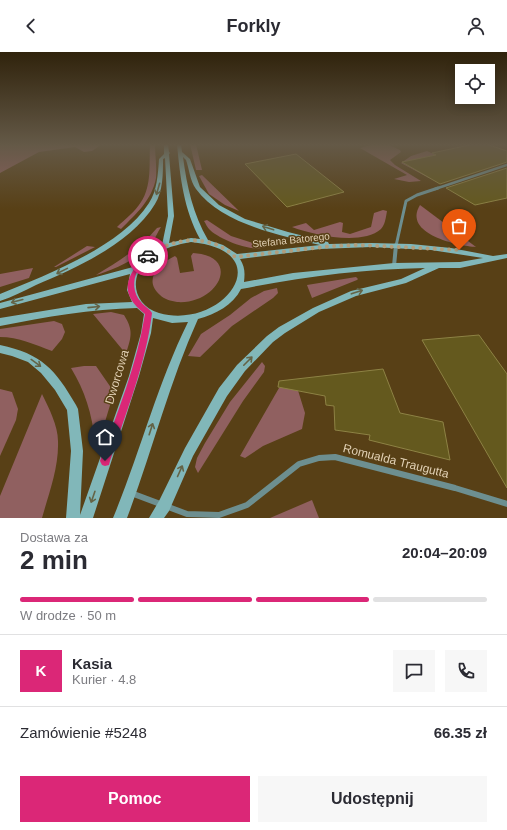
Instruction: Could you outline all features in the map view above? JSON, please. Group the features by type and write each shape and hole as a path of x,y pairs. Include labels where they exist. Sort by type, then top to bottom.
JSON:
{"street":[{"path":"0,298 43,280 79,262 103,248 131,227 152,204 160,182 161,166"},
{"path":"165,246 171,216 169,166"},
{"path":"183,166 192,213 199,232 205,240"},
{"path":"190,166 198,187 205,196 217,206 243,220 286,234 332,246"},
{"path":"394,266 396,246 406,201 411,197 505,166"},
{"path":"205,240 220,245 235,257 240,265 241,274 239,286 232,295 222,304 209,312 195,317 177,319 149,313 139,305 133,297 131,287 132,277 144,258 165,246 180,241 205,240"},
{"name":"Stefana Batorego","path":"235,257 332,246 396,246 459,250 492,258"},
{"name":"Stefana Batorego","path":"239,286 293,276 394,266 460,265 507,256"},
{"path":"156,518 164,506 189,452 223,392 241,368 270,339 282,330 316,310 354,293 403,281 439,265"},
{"path":"0,306 72,288 136,269"},
{"path":"0,322 86,307 139,305"},
{"name":"Dworcowa","path":"86,518 134,376 146,333 149,313"},
{"path":"120,518 130,493 168,378 195,317"},
{"path":"0,349 31,360 45,370 59,386 72,409 77,451 73,518"},
{"name":"Romualda Traugutta","path":"130,493 187,514 219,515 247,505 299,464 319,458 335,457 455,488 507,504"}],"shaded area":[{"path":"0,166 13,166 0,173"},
{"path":"149,166 156,166 156,178 154,186 147,200 121,229 117,227 139,206 145,196"},
{"path":"195,166 201,166 202,170 196,170"},
{"path":"391,166 396,166 421,181 409,182 394,179 407,175"},
{"path":"406,166 421,173 453,166 461,166 453,172 429,178"},
{"path":"202,175 239,211 225,205 209,194 199,176"},
{"path":"420,205 476,247 446,241 425,231 419,224 416,215"},
{"path":"383,210 387,211 385,221 381,229 373,234 362,237 350,238 324,236 292,227 306,223 314,230 340,222 343,223 342,232 350,234 371,227 374,213"},
{"path":"207,220 231,236 265,247 244,247 228,241 213,233 209,229 204,221"},
{"path":"161,227 154,240 141,254 118,267 96,275 129,254 144,242 157,228"},
{"path":"87,246 95,247 54,267"},
{"path":"193,253 208,256 217,262 221,271 219,280 213,289 204,296 192,301 177,302 168,300 155,289 153,278 155,273 163,263 175,256 177,258 180,273 194,271 191,256"},
{"path":"33,268 29,278 0,287 0,274"},
{"path":"356,277 358,279 357,280 312,298 307,285"},
{"path":"277,288 278,293 273,298 232,326 200,357 188,356 201,334 230,315 251,298 264,291"},
{"path":"111,312 124,315 129,325 131,334 126,354 93,314"},
{"path":"54,321 62,324 65,332 62,339 52,351 20,340 0,337 0,329"},
{"path":"262,362 265,366 264,372 243,401 198,473 195,467 197,458 205,443 230,402"},
{"path":"96,366 114,392 101,435 95,441 87,403 71,368"},
{"path":"288,382 296,384 305,413 302,429 263,446 245,458 240,456 279,388"},
{"path":"0,389 12,392 18,409 16,420 0,456"},
{"path":"42,394 55,423 58,435 58,451 55,470 42,518 0,518 0,496"},
{"path":"312,500 319,518 270,518"}],"building":[{"path":"247,166 311,166 344,192 287,207"},
{"path":"408,166 496,166 440,184"},
{"path":"507,168 507,198 475,205 446,188"},
{"path":"479,335 507,374 507,488 422,340"},
{"path":"383,369 400,413 443,422 450,460 369,440 370,435 335,430 334,406 326,405 325,396 278,387 279,381"}],"way so far":[{"path":"148,256 165,246 180,241 191,240 205,240 220,245 235,257 308,248 359,245 459,250"}],"route":[{"path":"105,461 134,376 146,333 149,313 139,305 133,297 131,287 132,277 136,269 144,258 148,256"}]}
